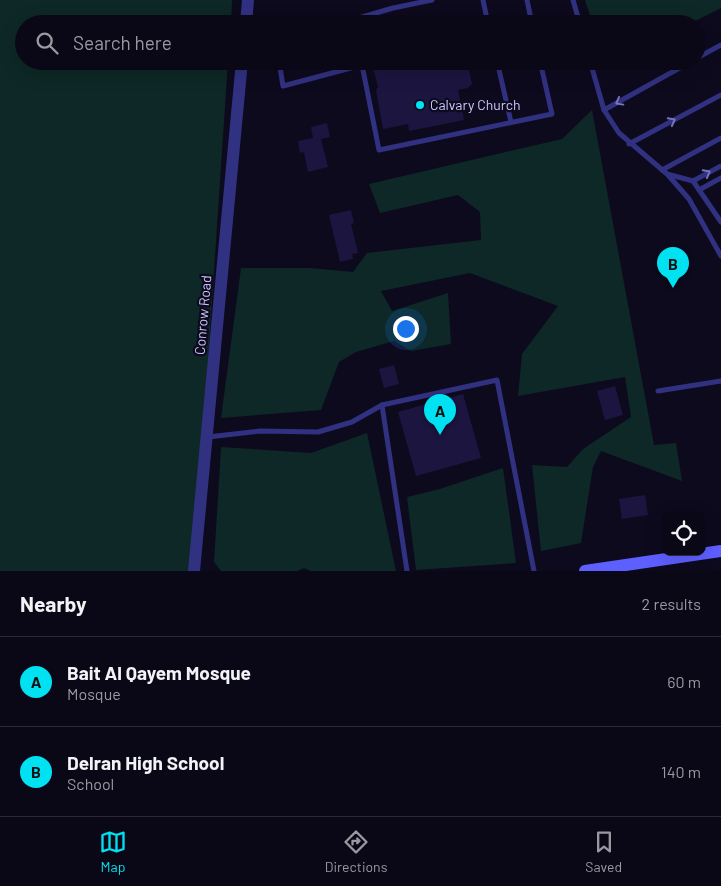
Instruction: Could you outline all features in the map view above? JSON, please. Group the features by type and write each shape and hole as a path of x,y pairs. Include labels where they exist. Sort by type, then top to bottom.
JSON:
{"main road":[{"path":"585,571 721,551"}],"street":[{"path":"247,15 248,0"},
{"name":"Conrow Road","path":"194,571 241,70"}],"lane":[{"path":"372,15 393,8 432,0"},
{"path":"483,0 486,15"},
{"path":"527,0 530,15"},
{"path":"573,0 577,15"},
{"path":"706,53 721,45"},
{"path":"280,70 283,86 337,70"},
{"path":"362,70 379,150 552,114 542,70"},
{"path":"499,70 511,122"},
{"path":"593,70 604,110 619,134 667,174 689,199 721,256"},
{"path":"604,110 676,70"},
{"path":"629,144 721,95"},
{"path":"662,170 721,138"},
{"path":"693,181 721,166"},
{"path":"667,174 693,181 721,222"},
{"path":"699,190 721,178"},
{"path":"207,437 260,431 318,432 352,422 382,405 497,380 534,571"},
{"path":"658,391 721,381"},
{"path":"382,405 407,571"}],"green space":[{"path":"0,0 232,0 231,15 15,15 15,70 227,70 194,571 0,571"},
{"path":"585,0 721,0 721,8 706,16 590,15"},
{"path":"592,110 654,445 676,443 682,481 601,451 593,467 581,543 541,551 532,465 567,467 583,449 631,417 625,377 518,396 522,354 558,306 470,273 381,291 392,311 448,293 451,344 411,351 394,341 356,352 339,362 321,410 221,418 241,268 310,268 353,272 367,253 481,240 480,212 458,195 380,213 369,184 562,139"},
{"path":"367,433 396,571 311,571 304,568 297,571 221,571 214,562 221,447 311,453"},
{"path":"503,468 516,563 416,570 407,497 440,489"}],"building":[{"name":"Calvary Church","path":"373,70 469,70 472,84 468,88 458,90 464,120 409,131 408,124 383,129 376,90 378,87"},
{"path":"327,123 330,137 321,139 328,167 308,172 304,152 300,153 298,141 313,138 311,127"},
{"path":"351,210 354,223 351,224 358,253 352,254 353,259 340,262 329,215"},
{"path":"394,365 399,384 384,388 379,369"},
{"path":"615,386 623,415 605,420 597,391"},
{"path":"463,394 481,458 416,476 398,412"},
{"path":"645,495 648,515 622,519 619,499"}],"place":[{"name":"Calvary Church","path":"420,105"},
{"name":"Delran High School","path":"673,288"},
{"name":"Bait Al Qayem Mosque","path":"440,435"}]}
